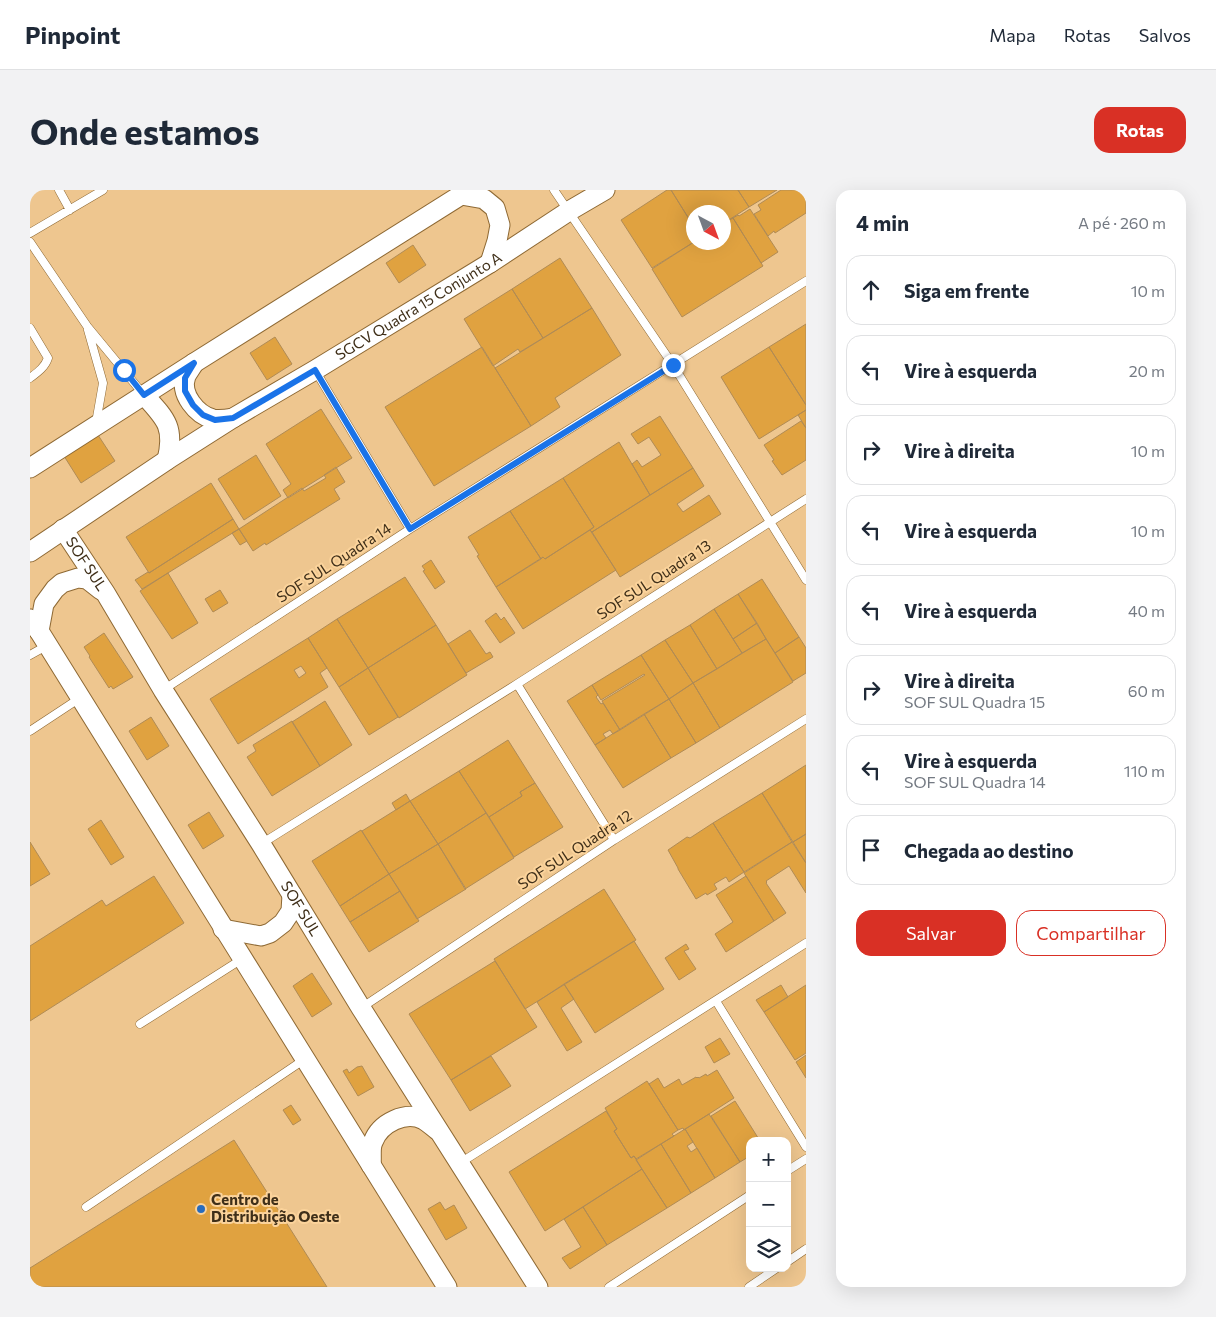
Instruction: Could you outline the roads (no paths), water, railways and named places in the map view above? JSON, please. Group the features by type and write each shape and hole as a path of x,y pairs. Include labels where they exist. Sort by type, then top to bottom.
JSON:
{"street":[{"name":"SGCV Quadra 15 Conjunto A","path":"30,552 233,418 490,263 569,211 605,190"},
{"path":"30,468 465,192 484,199 494,208 500,225 490,263"},
{"path":"194,363 185,378 185,391 193,405 203,415 215,420 233,418"},
{"path":"144,395 165,420 170,433 167,460"},
{"name":"SOF SUL","path":"63,529 106,594 163,690 261,844 361,1008 538,1287"},
{"path":"106,594 87,578 78,578 62,583 44,604 39,632 447,1287"},
{"path":"223,929 261,936 270,933 283,923 291,911 292,896"},
{"path":"371,1165 372,1143 379,1131 391,1121 405,1116 423,1119 440,1132"}],"lane":[{"path":"59,190 70,210"},
{"path":"30,233 103,190"},
{"path":"554,190 673,365 806,580"},
{"path":"30,242 87,326 144,395"},
{"name":"SOF SUL Quadra 14","path":"163,690 410,529 806,281"},
{"path":"87,326 103,384 96,426"},
{"path":"30,328 48,358 42,369 30,378"},
{"path":"315,370 410,529"},
{"name":"SOF SUL Quadra 13","path":"261,844 517,684 806,499"},
{"path":"30,655 39,632"},
{"path":"517,684 614,840"},
{"path":"30,730 80,698"},
{"name":"SOF SUL Quadra 12","path":"361,1008 614,840 806,719"},
{"path":"460,1163 806,943"},
{"path":"140,1024 242,959"},
{"path":"716,1000 806,1147"},
{"path":"86,1207 305,1059"},
{"path":"791,1168 806,1159"},
{"path":"609,1287 746,1198"},
{"path":"791,1259 806,1249"},
{"path":"749,1287 771,1272"}],"place":[{"name":"Centro de Distribuição Oeste","path":"201,1209"}]}
